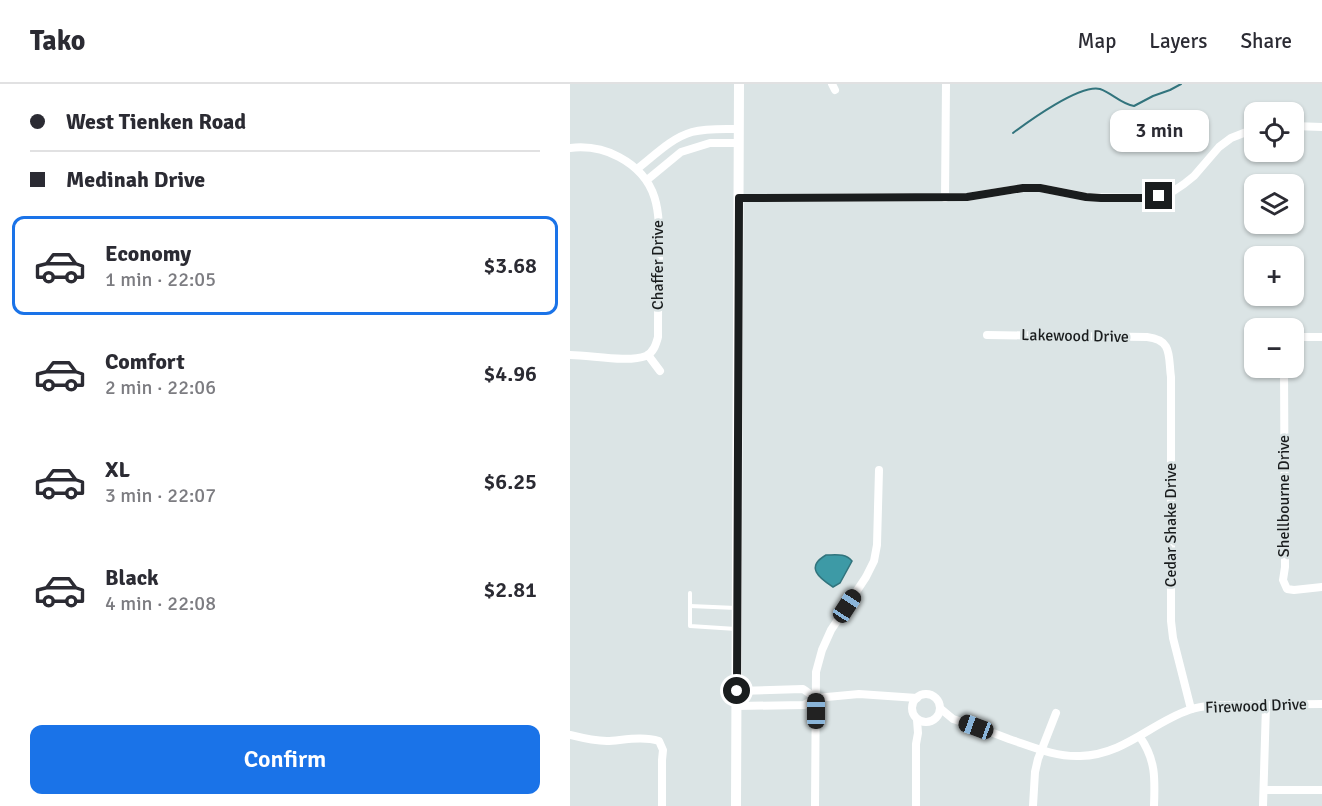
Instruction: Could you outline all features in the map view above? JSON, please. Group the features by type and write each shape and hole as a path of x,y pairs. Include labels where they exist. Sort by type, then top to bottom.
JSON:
{"street":[{"path":"736,806 739,84"},
{"path":"945,198 946,84"},
{"path":"1304,126 1322,127"},
{"path":"642,174 674,140 690,132 707,129 739,129"},
{"path":"739,198 945,198 1040,188 1086,197 1146,198 1172,192 1194,176 1219,147 1231,138 1244,133"},
{"path":"674,140 681,152"},
{"path":"642,174 681,152 710,143 739,143"},
{"path":"570,148 593,148 609,152 627,161 642,174"},
{"name":"Chaffer Drive","path":"642,174 656,199 659,220 658,337 656,347 648,356"},
{"name":"Lakewood Drive","path":"987,335 1147,337 1161,341"},
{"path":"1304,337 1322,337"},
{"name":"Cedar Shake Drive","path":"1161,341 1165,343 1168,352 1171,377 1171,621 1191,710"},
{"path":"570,355 615,358 648,356 660,371"},
{"name":"Shellbourne Drive","path":"1284,378 1285,567 1283,580 1287,589 1322,587"},
{"path":"815,806 816,672 831,630 874,561 877,545 879,470"},
{"path":"737,691 803,689 816,698"},
{"path":"737,706 804,705 816,698 859,694 897,698 916,698 930,694 938,700 941,709 953,719"},
{"path":"897,698 912,709"},
{"path":"916,698 912,705 915,717 927,723"},
{"name":"Firewood Drive","path":"953,719 1043,751 1065,756 1091,755 1115,749 1191,710 1219,705 1322,704"},
{"path":"1263,806 1266,705"},
{"path":"918,733 927,723 937,718 941,709"},
{"path":"1033,806 1038,759 1056,713"},
{"path":"937,718 953,719"},
{"path":"916,806 918,720"},
{"path":"570,735 604,741 650,738 659,741 663,750 662,806"},
{"path":"1140,737 1153,764 1154,806"},
{"path":"1264,790 1322,790"}],"lane":[{"path":"690,593 690,626 737,629"},
{"path":"690,606 737,608"}],"water":[{"path":"826,555 843,556 852,561 840,583 833,587 819,576 815,568 820,559"}],"waterway":[{"path":"1013,133 1055,105 1080,92 1100,89 1134,106 1181,84"}],"route":[{"path":"737,691 739,198 967,197 1023,188 1040,188 1101,198 1159,196"}]}
